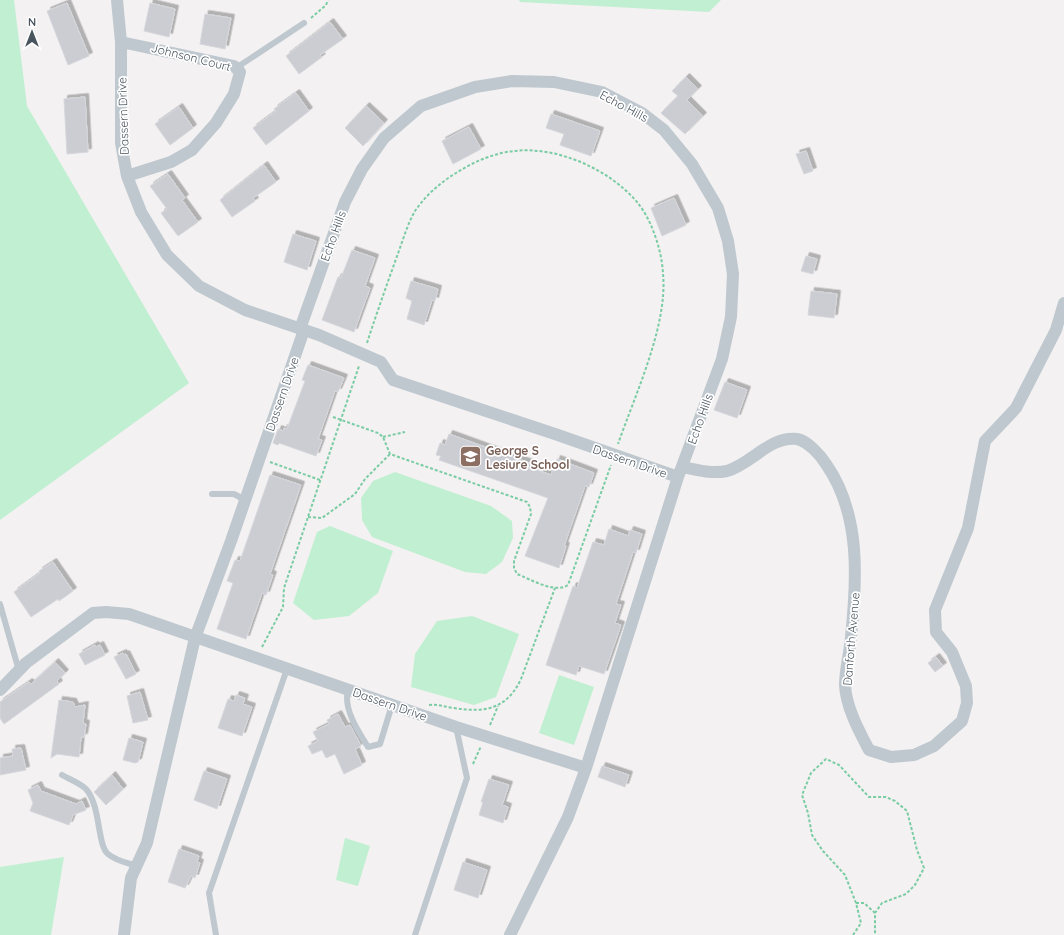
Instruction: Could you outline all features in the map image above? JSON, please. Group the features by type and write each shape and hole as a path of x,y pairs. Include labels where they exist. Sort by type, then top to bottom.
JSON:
{"street":[{"name":"Dassern Drive","path":"117,0 121,42 121,143 127,176 141,212 167,255 199,286 245,310 319,335 381,362 392,380 555,434 614,456 680,472 586,768 568,816 510,935"},
{"name":"Johnson Court","path":"121,42 158,48 234,66 240,72 234,94 216,123 192,150 171,162 127,176"},
{"name":"Echo Hills","path":"302,329 345,202 362,169 384,138 421,106 475,87 512,81 554,82 602,92 642,113 664,130 683,152 692,164 718,208 728,241 733,274 731,317 722,359 680,472"},
{"name":"Danforth Avenue","path":"680,472 711,472 727,470 745,462 768,446 782,440 798,439 818,452 830,469 843,499 854,535 855,598 845,686 854,722 869,750 891,757 914,755 934,746 962,721 967,703 966,686 952,652 936,632 935,610 968,528 985,441 1016,408 1056,330 1064,303"},
{"name":"Dassern Drive","path":"124,935 131,878 147,843 195,638 260,458 302,329"},
{"path":"0,690 26,663 93,613 106,612 129,614 195,638"},
{"name":"Dassern Drive","path":"195,638 456,727 586,768"}],"lane":[{"path":"236,68 304,24"},
{"path":"212,494 234,494 245,500"},
{"path":"0,604 18,671"},
{"path":"216,935 209,893 287,669"},
{"path":"348,690 346,699 349,711 368,747 380,744 392,705"},
{"path":"415,935 467,778 456,727"},
{"path":"62,775 85,788 93,800 101,833 102,848 108,854 117,859 137,866"}],"path":[{"path":"304,24 326,5 328,0"},
{"path":"257,659 263,642 284,607 284,588 320,480 341,420 404,235 416,210 431,193 465,167 491,156 514,151 537,152 569,158 605,174 624,189 637,202 651,227 658,248 663,273 664,294 659,322 614,456 568,585 563,589 555,588 517,574 514,568 514,561 531,514 530,506 527,502 390,454 383,437 378,433 341,420 333,417"},
{"path":"383,437 405,432"},
{"path":"308,517 322,518 355,494 365,479 390,454"},
{"path":"260,458 320,480"},
{"path":"418,714 420,709 430,705 472,711 495,707 507,700 516,690 521,679 555,588"},
{"path":"853,935 861,922 856,903 845,875 823,851 812,835 808,813 802,795 811,773 826,759 839,765 869,797 886,797 895,801 907,811 913,829 917,850 924,868 915,885 906,894 882,903 875,913 875,935"},
{"path":"856,903 864,903 875,913"}],"green space":[{"path":"0,0 14,0 27,106 189,383 0,520"},
{"path":"519,0 721,0 709,12 520,2"},
{"path":"395,472 491,506 512,521 513,538 502,562 486,574 465,572 372,537 362,520 361,498 373,481"},
{"path":"330,526 393,551 378,593 349,616 314,620 293,603 317,532"},
{"path":"472,616 519,634 496,697 474,705 411,687 415,654 437,621"},
{"path":"559,675 594,687 574,745 539,733"},
{"path":"345,838 370,846 358,886 336,880"},
{"path":"64,857 51,935 0,935 0,867"}],"building":[{"path":"67,3 89,56 68,65 47,11"},
{"path":"150,3 175,9 169,37 144,31"},
{"path":"205,14 231,18 225,49 200,44"},
{"path":"330,22 343,39 320,55 322,57 299,74 286,56"},
{"path":"686,77 698,89 687,100 703,116 685,134 661,113 678,96 672,91"},
{"path":"296,93 309,111 266,145 253,128 276,111 274,109"},
{"path":"85,97 88,152 67,154 64,99"},
{"path":"366,106 384,123 363,146 345,128"},
{"path":"179,107 193,128 170,145 155,124"},
{"path":"551,114 600,131 591,156 560,145 564,134 546,128"},
{"path":"469,127 481,149 453,164 442,141"},
{"path":"806,151 813,171 804,174 796,154"},
{"path":"264,165 276,182 253,198 255,201 232,217 220,200"},
{"path":"168,174 185,198 182,200 198,222 178,236 161,213 167,209 150,186"},
{"path":"674,198 686,225 662,236 651,208"},
{"path":"293,234 316,241 307,270 284,262"},
{"path":"352,250 375,258 365,286 370,288 354,332 322,320 338,277 341,278"},
{"path":"806,256 817,259 813,274 801,271"},
{"path":"411,281 438,289 435,301 432,300 424,325 407,319 412,301 406,298"},
{"path":"811,291 837,294 834,318 808,315"},
{"path":"308,365 344,378 338,392 335,391 318,439 322,440 316,456 279,443 278,445 273,443 278,429 283,431 284,428 287,429 305,381 302,380"},
{"path":"725,382 747,390 737,418 714,410"},
{"path":"449,434 535,465 534,469 551,475 557,459 594,473 589,487 585,486 564,546 566,546 559,568 525,556 548,498 439,460 441,456 436,455 440,443 445,445"},
{"path":"270,475 301,485 270,574 273,575 266,595 262,593 246,639 217,629 233,583 227,581 235,560 240,561"},
{"path":"609,529 628,536 630,530 642,534 636,553 633,552 616,604 621,605 615,623 621,625 604,674 579,666 576,675 546,665 573,586 577,588 593,542 604,545"},
{"path":"53,562 73,591 31,617 14,592 40,573 39,571"},
{"path":"95,645 96,647 100,645 105,655 85,665 79,654"},
{"path":"123,653 124,655 126,654 136,674 126,679 114,657"},
{"path":"936,657 943,666 935,672 928,663"},
{"path":"55,662 65,673 57,681 59,684 4,724 0,718 0,702 29,682 31,684"},
{"path":"140,692 148,720 133,723 127,696"},
{"path":"236,695 245,698 243,704 252,707 242,736 218,728 228,699 234,701"},
{"path":"59,700 73,702 75,707 85,705 83,723 86,724 84,737 81,737 79,757 57,754 51,758"},
{"path":"338,714 345,727 350,725 361,746 355,749 362,765 344,774 335,754 326,758 322,750 312,754 308,746 318,741 313,732 329,724 327,720"},
{"path":"129,738 143,742 138,762 135,763 123,760"},
{"path":"21,748 26,770 0,775 0,758 13,756 12,749"},
{"path":"602,766 629,775 625,787 598,777"},
{"path":"204,771 227,779 217,809 194,800"},
{"path":"112,775 123,789 106,805 94,792"},
{"path":"489,779 509,785 502,805 508,807 503,823 479,815 483,802 481,802"},
{"path":"38,785 41,791 76,804 82,801 86,810 73,815 69,825 30,811 33,803 28,790"},
{"path":"179,849 199,856 197,862 200,863 195,878 191,876 185,888 168,882"},
{"path":"463,862 487,870 478,898 454,890"}],"place":[{"name":"George S Lesiure School","path":"470,457"}]}
